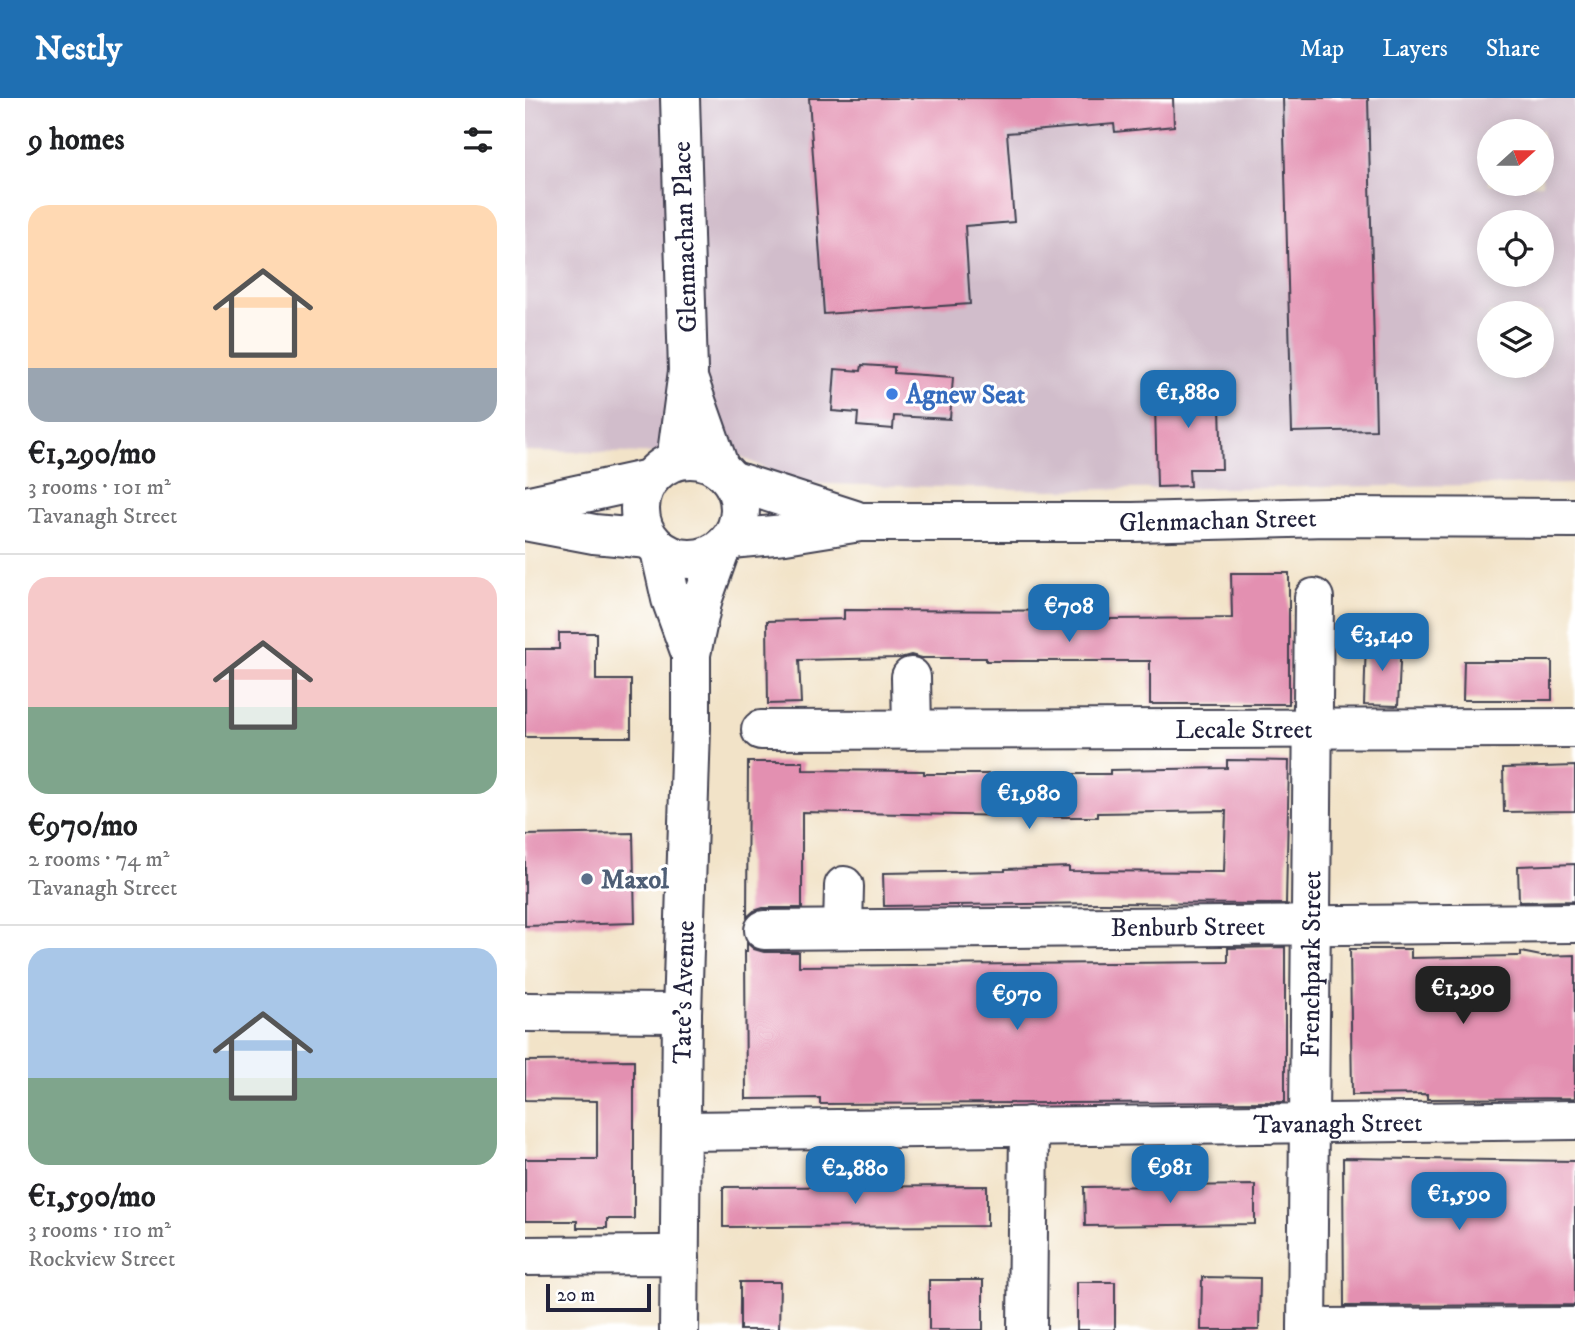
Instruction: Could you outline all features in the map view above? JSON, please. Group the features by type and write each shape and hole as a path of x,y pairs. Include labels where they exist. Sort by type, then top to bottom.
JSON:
{"street":[{"name":"Glenmachan Place","path":"680,98 687,375"},
{"path":"655,545 642,525 642,493 663,470 687,375"},
{"path":"525,521 655,545 674,557 690,559 706,557 725,544 738,525 738,494 726,475 687,375"},
{"path":"525,506 663,470 691,459 707,461 726,475"},
{"name":"Glenmachan Street","path":"726,475 860,522"},
{"name":"Glenmachan Street","path":"725,544 860,522 1119,522 1326,517 1575,518"},
{"name":"Tate's Avenue","path":"680,1330 682,1013 691,654 703,598 725,544"},
{"name":"Tate's Avenue","path":"655,545 691,654"},
{"name":"Frenchpark Street","path":"1307,1329 1314,598"},
{"path":"911,677 912,730"},
{"name":"Lecale Street","path":"761,730 1575,728"},
{"path":"843,929 844,886"},
{"name":"Benburb Street","path":"764,930 1575,923"},
{"path":"525,1012 682,1013"},
{"name":"Tavanagh Street","path":"682,1131 1575,1120"},
{"path":"1027,1330 1029,1126"},
{"path":"525,1256 662,1255 680,1259"},
{"path":"1307,1329 1575,1327"}],"shaded area":[{"path":"525,98 1575,98 1575,484 1050,490 793,483 738,455 525,451"}],"building":[{"path":"809,98 1173,98 1174,126 1115,132 1114,124 1007,133 1014,222 965,226 970,304 824,314"},
{"path":"1283,98 1368,98 1376,430 1292,432"},
{"name":"Agnew Seat","path":"862,365 894,367 894,373 953,377 950,419 894,416 893,429 857,426 858,413 832,411 835,369 861,371"},
{"path":"1219,377 1222,469 1189,469 1190,486 1157,487 1155,404 1167,404 1167,378"},
{"path":"1231,573 1289,573 1289,704 1150,704 1150,661 986,661 986,658 922,658 911,655 900,658 799,660 801,703 768,704 767,621 844,619 844,610 1108,611 1108,619 1232,618"},
{"path":"559,633 596,633 596,680 631,680 631,737 525,737 525,649 559,649"},
{"path":"1366,640 1401,641 1398,706 1364,705"},
{"path":"1464,661 1552,661 1552,700 1463,700"},
{"path":"1227,760 1289,761 1286,904 884,906 883,873 1069,867 1069,871 1224,872 1226,811 1098,813 1098,817 802,812 802,908 763,908 747,917 748,762 803,762 803,770 924,771 924,774 1110,774 1110,770 1227,768"},
{"path":"1575,766 1575,811 1504,812 1503,768"},
{"name":"Maxol","path":"633,833 635,923 525,926 525,835"},
{"path":"1575,864 1575,901 1519,902 1518,866"},
{"path":"747,943 764,952 799,952 799,966 1228,962 1228,948 1285,947 1285,1102 820,1104 820,1098 746,1099"},
{"path":"1350,949 1411,949 1411,958 1521,956 1521,952 1541,956 1575,955 1575,1098 1427,1099 1427,1094 1352,1095"},
{"path":"634,1060 634,1219 607,1219 607,1228 577,1228 577,1221 525,1221 525,1159 597,1159 597,1101 525,1100 525,1061"},
{"path":"1343,1158 1575,1161 1575,1305 1344,1306"},
{"path":"1255,1185 1255,1224 1085,1226 1084,1187"},
{"path":"987,1186 987,1226 723,1227 723,1187"},
{"path":"1202,1277 1260,1278 1259,1330 1201,1330"},
{"path":"929,1280 983,1280 983,1330 929,1330"},
{"path":"740,1282 780,1282 779,1330 740,1330"},
{"path":"1077,1282 1115,1282 1115,1330 1077,1330"}],"place":[{"name":"Agnew Seat","path":"892,394"},
{"name":"Maxol","path":"587,879"}]}
